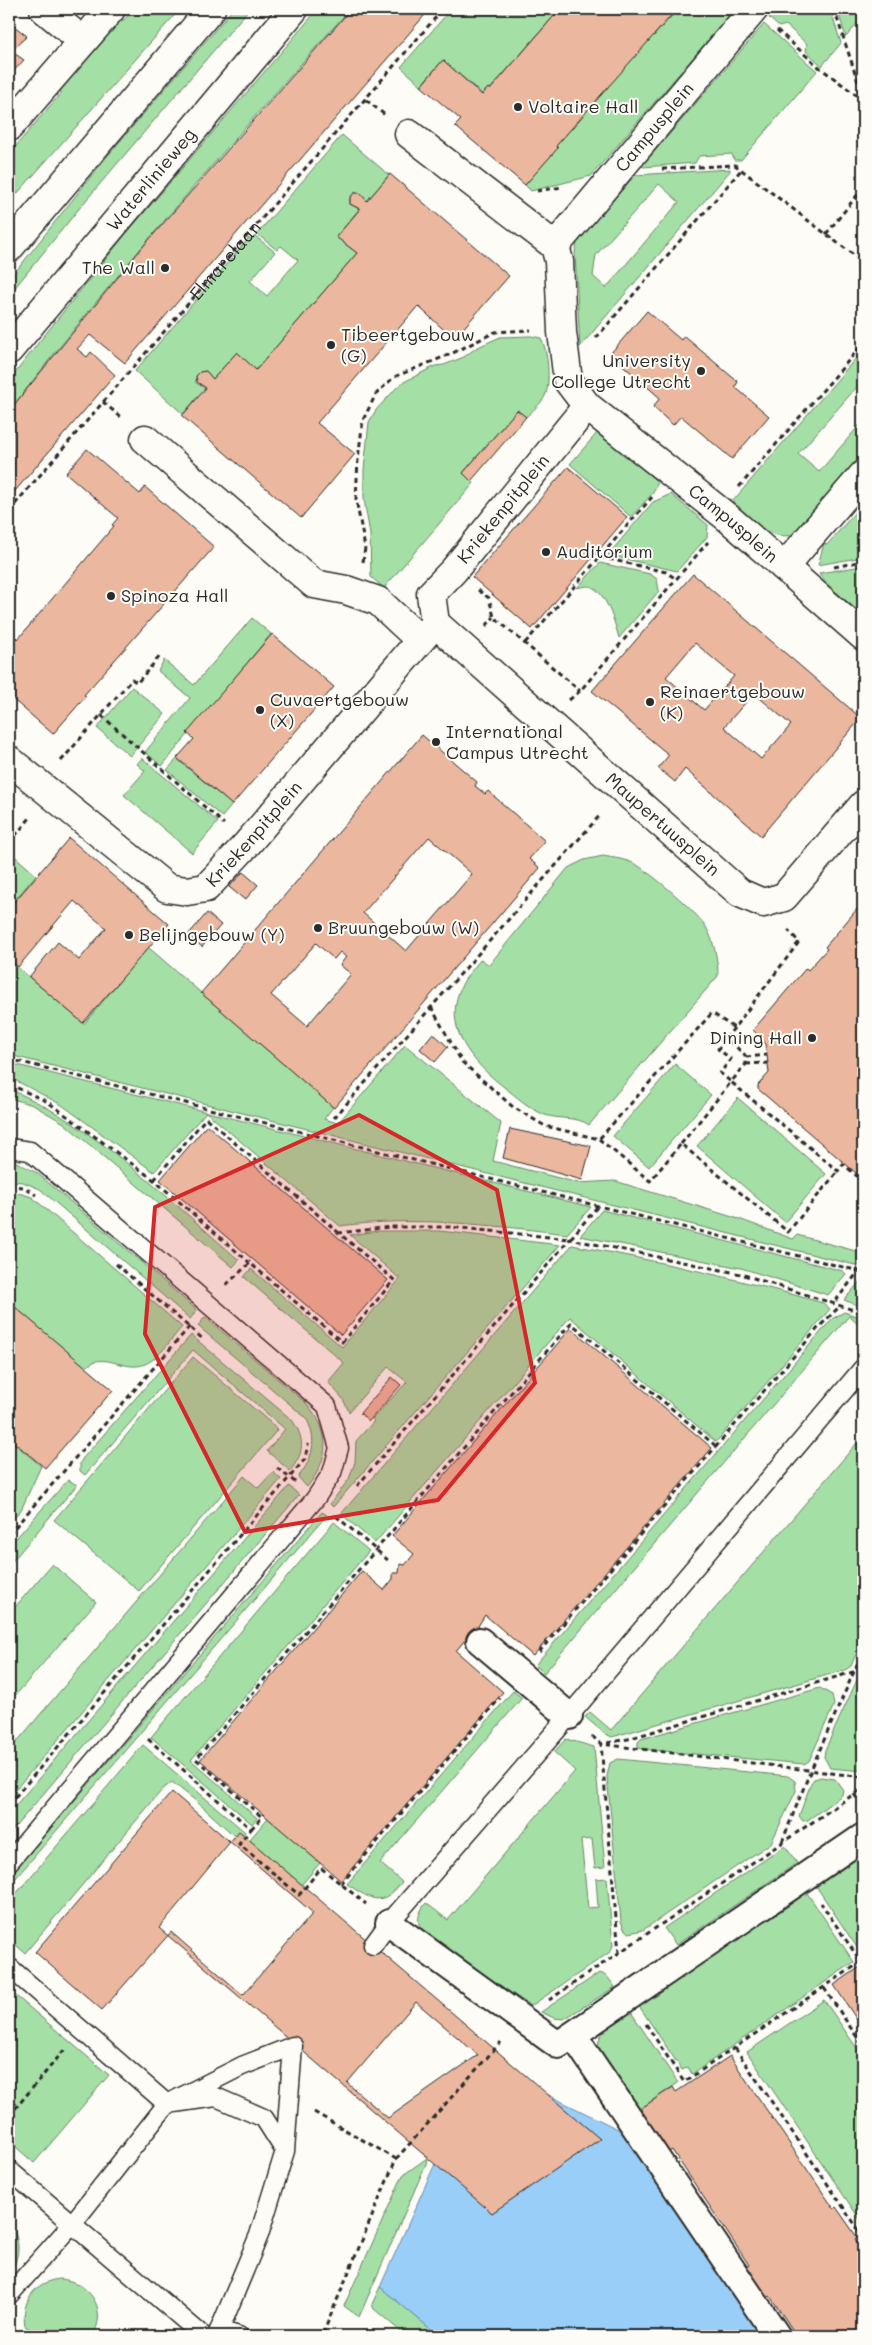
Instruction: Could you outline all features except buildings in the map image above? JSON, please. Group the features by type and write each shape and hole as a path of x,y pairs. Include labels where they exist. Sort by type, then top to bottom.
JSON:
{"street":[{"path":"44,9 83,41"},
{"path":"9,127 111,9"},
{"path":"9,248 211,9"},
{"name":"Waterlinieweg","path":"9,350 294,9"},
{"name":"Campusplein","path":"555,246 754,9"},
{"path":"409,134 555,246 559,261 562,328 568,381 587,406"},
{"name":"Campusplein","path":"587,406 723,515 863,636"},
{"name":"Kriekenpitplein","path":"9,760 167,888 187,891 206,888 247,844 427,631 431,594 454,570 587,406"},
{"path":"144,439 314,584 359,594 378,601 427,631"},
{"name":"Campusplein","path":"784,567 863,475"},
{"name":"Maupertuusplein","path":"427,631 545,720 740,893 763,903"},
{"path":"763,903 784,897 863,805"},
{"path":"480,1641 569,1716"},
{"path":"389,1923 558,2045 863,1837"},
{"path":"573,2035 777,2336"}],"lane":[{"path":"9,1148 30,1151 327,1406 339,1448 332,1473 315,1499 9,1862"},
{"path":"373,1945 389,1923 569,1716 863,1368"},
{"path":"9,1968 166,2104 216,2097 264,2118 285,2151"},
{"path":"9,2295 72,2224 166,2104 242,2066 293,2046 285,2151 260,2235 213,2334"},
{"path":"9,2170 72,2224 213,2334 239,2336"}],"path":[{"name":"Elmarelaan","path":"9,511 443,9"},
{"path":"754,9 819,67 863,99"},
{"path":"834,9 863,99"},
{"path":"657,170 735,165 863,262"},
{"path":"567,371 741,170"},
{"path":"496,200 553,188 610,180"},
{"path":"826,234 863,188"},
{"path":"359,594 364,548 356,499 358,459 363,420 376,394 394,377 451,354 495,332 562,328"},
{"path":"545,720 580,691 676,579 723,515 863,344"},
{"path":"525,643 672,474"},
{"path":"600,557 666,572 676,579"},
{"path":"454,570 489,598 494,617 580,691"},
{"path":"41,784 132,679 137,683 160,656"},
{"path":"101,715 247,844"},
{"path":"334,1118 623,789"},
{"path":"763,903 799,942 718,1049 731,1059 720,1073 838,1171"},
{"path":"431,1007 462,1062 513,1106 546,1126 598,1139 650,1181 746,1064 746,1057 726,1038"},
{"path":"598,1139 712,1012 734,1028"},
{"path":"746,1057 767,1055"},
{"path":"9,1059 859,1271 834,1303"},
{"path":"746,1064 768,1063"},
{"path":"9,1084 48,1102 154,1180 342,1342 394,1280 206,1118 154,1180"},
{"path":"681,1144 788,1232 843,1164 863,1181"},
{"path":"9,1186 24,1187 42,1200"},
{"path":"352,1492 598,1206"},
{"path":"339,1233 390,1227 450,1227 570,1239 742,1274 863,1313"},
{"path":"108,1257 212,1346"},
{"path":"9,1534 208,1304 250,1263"},
{"path":"341,1884 819,1327 841,1305"},
{"path":"389,1923 321,1868 299,1894 239,1844 262,1817 196,1759 571,1323 717,1447"},
{"path":"9,1804 300,1465 308,1450 307,1435"},
{"path":"782,1843 810,1772 863,1651"},
{"path":"601,1744 628,1739 863,1670"},
{"path":"569,1716 601,1744 810,1772 863,1777"},
{"path":"144,1735 251,1829"},
{"path":"601,1744 619,1954"},
{"path":"322,2336 396,2159 522,2019 863,1788"},
{"path":"854,1794 863,1807"},
{"path":"605,1963 684,2082 862,1962 803,1878"},
{"path":"824,1988 863,2046"},
{"path":"9,2116 81,2030"},
{"path":"735,2048 863,2236"},
{"path":"290,2098 396,2159"},
{"path":"9,2333 14,2336"}],"highlighted area":[{"path":"359,1115 497,1190 535,1383 438,1500 245,1532 145,1334 155,1207"}],"green space":[{"path":"134,9 180,9 9,203 9,154 61,93 59,86 119,19 124,20"},
{"path":"233,9 249,9 82,205 9,295 9,280 104,160"},
{"path":"318,9 350,9 176,207 91,308 9,411 9,381 125,235"},
{"path":"451,9 560,9 490,89 488,88 482,94 443,60 421,85 401,67"},
{"path":"678,9 735,9 591,176 531,191 525,185 557,148 556,146 652,34 654,36"},
{"path":"777,9 830,9 841,43 822,66 806,51 807,44 786,25 779,27 769,18"},
{"path":"837,9 863,9 863,17 846,37"},
{"path":"764,24 817,71 741,160 734,160 732,154 699,156 695,163 643,167 642,166"},
{"path":"342,135 389,175 367,201 360,193 354,193 350,198 350,204 359,209 336,237 357,253 256,370 237,352 213,379 206,371 200,372 196,376 196,383 205,388 183,414 135,371 249,238 251,240 255,236 275,252 250,281 267,296 298,260 281,246 277,250 257,234"},
{"path":"730,169 580,347 575,253 577,243 635,175","holes":["659,184 679,202 606,288 593,276 596,255"]},
{"path":"531,336 541,338 545,350 548,384 545,396 539,405 526,417 517,410 463,473 474,483 384,588 371,577 370,534 364,499 364,470 369,422 376,410 400,384 435,366 444,365 464,357 476,348 500,337"},
{"path":"863,350 863,380 798,454 819,472 863,421 863,455 796,534 786,536 769,532 753,522 732,502"},
{"path":"598,432 658,482 653,493 631,517 570,464"},
{"path":"671,494 708,525 707,537 677,571 608,555 653,502"},
{"path":"863,503 863,557 818,565 824,543 827,545"},
{"path":"600,563 650,574 657,579 659,591 619,638 609,608 600,594 589,586 577,588"},
{"path":"863,566 863,615 828,585 819,573"},
{"path":"252,618 271,634 162,766 145,752 190,698 158,671 164,660 194,685"},
{"path":"132,687 165,714 130,756 97,728"},
{"path":"142,758 218,822 192,853 124,795 145,771 137,764"},
{"path":"177,759 232,805 222,817 167,770"},
{"path":"9,851 36,875 9,907"},
{"path":"603,856 624,860 637,865 694,913 706,927 711,938 718,976 589,1125 579,1120 545,1115 529,1106 492,1078 464,1044 458,1031 455,1017 456,1002 461,987 467,976 481,959 489,965 568,868 584,860"},
{"path":"148,947 333,1107 324,1119 338,1123 405,1045 501,1123 493,1161 578,1183 615,1181 739,1219 793,1239 797,1235 863,1253 863,1267 9,1055 9,960 84,1024"},
{"path":"9,1063 591,1207 567,1234 454,1223 397,1222 340,1226 206,1112 154,1172 62,1105 9,1077"},
{"path":"675,1064 711,1095 649,1167 613,1136"},
{"path":"9,1089 39,1103 70,1121 100,1142 158,1189 239,1260 233,1267 64,1123 33,1105 9,1098"},
{"path":"738,1098 826,1174 785,1222 697,1146"},
{"path":"9,1158 37,1173 197,1310 190,1319 40,1189 23,1182 9,1181"},
{"path":"12,1191 32,1197 182,1327 156,1357 145,1364 137,1366 99,1361 92,1363 86,1368 9,1302 9,1192"},
{"path":"602,1210 843,1271 846,1274 828,1295 741,1268 580,1236"},
{"path":"377,1231 440,1231 560,1245 333,1507 330,1504 349,1479 355,1462 356,1441 374,1421 372,1419 407,1382 388,1367 349,1412 343,1399 328,1382 344,1363 244,1277 251,1269 342,1347 400,1279 350,1235"},
{"path":"572,1245 730,1278 823,1303 830,1309 716,1442 570,1317 375,1543 341,1514"},
{"path":"863,1278 863,1307 844,1300"},
{"path":"844,1312 863,1318 863,1329 849,1316 544,1673 535,1665 832,1319"},
{"path":"205,1317 306,1403 314,1413 324,1434 324,1455 315,1476 307,1487 298,1477 310,1456 313,1442 310,1426 306,1418 198,1326"},
{"path":"191,1335 292,1420 299,1433 302,1446 301,1452 290,1471 267,1451 285,1429 193,1350 85,1475 80,1471 80,1463 83,1458"},
{"path":"193,1357 278,1429 139,1591 54,1520"},
{"path":"863,1436 863,1638 851,1666 845,1670 612,1737 605,1734 585,1717 590,1712 611,1730"},
{"path":"9,1439 41,1466 21,1510 9,1523"},
{"path":"273,1472 281,1479 9,1797 9,1751 244,1476 258,1488"},
{"path":"68,1480 77,1485 9,1565 9,1546"},
{"path":"289,1486 299,1495 9,1834 9,1813"},
{"path":"322,1512 327,1515 9,1886 9,1877"},
{"path":"334,1522 369,1551 191,1760 257,1818 252,1824 151,1737"},
{"path":"52,1564 96,1602 14,1697 9,1692 9,1614"},
{"path":"863,1676 863,1771 830,1768 824,1757 825,1750 857,1680"},
{"path":"820,1688 832,1695 834,1705 809,1761 804,1764 641,1749 638,1747 638,1742 641,1739"},
{"path":"513,1691 522,1698 380,1863 402,1882 388,1896 376,1899 363,1894 347,1884"},
{"path":"566,1739 594,1747 605,1867 595,1868 592,1839 581,1840 588,1908 598,1907 596,1879 607,1878 613,1946 610,1952 531,2006 424,1935 419,1923 419,1915 426,1903 448,1920 575,1771 554,1752"},
{"path":"143,1745 245,1832 239,1840 172,1782 162,1790 25,1953 9,1939 9,1902"},
{"path":"618,1759 788,1776 795,1781 796,1791 771,1843 643,1930 629,1933 624,1929 621,1921 607,1776 610,1763"},
{"path":"821,1777 835,1779 843,1790 842,1795 808,1820 803,1821 799,1816 811,1783 814,1779"},
{"path":"268,1818 320,1863 297,1890 245,1845"},
{"path":"785,1846 797,1863 676,1945 664,1928"},
{"path":"863,1850 863,1955 862,1955 814,1883"},
{"path":"805,1890 854,1962 692,2074 688,2067 682,2070 637,2003"},
{"path":"599,1973 606,1975 615,1987 564,2019 554,2018 541,2012"},
{"path":"9,1990 109,2075 34,2163 9,2141"},
{"path":"824,2000 863,2057 863,2224 747,2052"},
{"path":"629,2009 678,2083 637,2111 599,2054 598,2046 606,2027"},
{"path":"427,2158 359,2317 344,2306 403,2175"},
{"path":"9,2222 16,2235 18,2248 16,2261 9,2274"},
{"path":"59,2279 79,2285 93,2298 99,2316 92,2336 40,2336 25,2326 25,2309 31,2295 43,2284"},
{"path":"380,2287 439,2336 406,2336 374,2309 372,2304"}],"water":[{"path":"532,2087 626,2133 765,2336 439,2336 380,2287 442,2148"}],"place":[{"name":"Voltaire Hall","path":"518,107"},
{"name":"The Wall","path":"165,268"},
{"name":"Tibeertgebouw (G)","path":"331,345"},
{"name":"University College Utrecht","path":"701,371"},
{"name":"Auditorium","path":"546,552"},
{"name":"Spinoza Hall","path":"111,596"},
{"name":"Reinaertgebouw (K)","path":"650,702"},
{"name":"Cuvaertgebouw (X)","path":"260,710"},
{"name":"International Campus Utrecht","path":"436,742"},
{"name":"Bruungebouw (W)","path":"318,928"},
{"name":"Belijngebouw (Y)","path":"129,935"},
{"name":"Dining Hall","path":"812,1038"}]}
